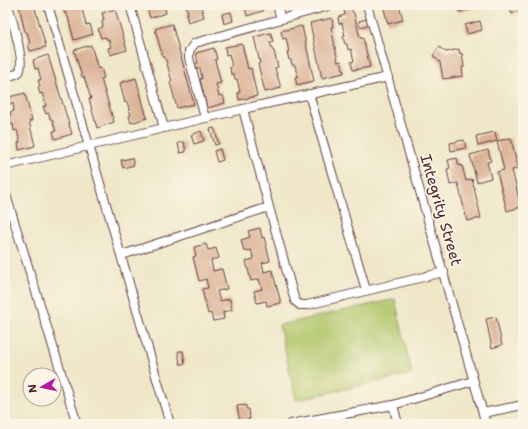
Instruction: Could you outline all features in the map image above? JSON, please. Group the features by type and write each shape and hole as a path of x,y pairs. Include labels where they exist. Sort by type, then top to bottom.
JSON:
{"street":[{"path":"5,78 18,74 22,66 8,5"},
{"path":"48,5 170,424"},
{"path":"130,5 164,128"},
{"path":"277,5 281,19"},
{"path":"205,118 189,58 189,51 195,43 332,5"},
{"name":"Integrity Street","path":"367,5 486,424"},
{"path":"5,166 242,109 388,77"},
{"path":"309,94 366,290"},
{"path":"242,109 296,301 300,305 306,305 444,272"},
{"path":"5,192 77,424"},
{"path":"122,255 269,207"},
{"path":"291,424 394,405 474,382"},
{"path":"394,405 398,424"},
{"path":"483,413 523,405"}],"green space":[{"path":"395,299 412,374 296,400 279,325"}],"building":[{"path":"19,5 34,5 46,47 30,51 28,44 30,44 27,32 25,32"},
{"path":"62,5 81,5 86,25 90,24 93,34 74,40 67,13 65,14"},
{"path":"146,5 164,5 166,13 150,18"},
{"path":"186,5 201,5 204,17 188,22"},
{"path":"240,5 261,5 263,11 247,16 245,7 241,8"},
{"path":"383,5 399,5 403,20 388,24"},
{"path":"457,5 478,5 478,7 459,12"},
{"path":"517,5 519,11 512,14 509,6"},
{"path":"351,8 354,13 360,38 363,38 370,67 353,70 351,62 354,61 351,49 348,50 347,44 345,44 342,23 339,24 338,17 345,15 344,10"},
{"path":"115,9 127,50 110,55 108,48 111,47 109,40 107,40 106,37 101,38 98,29 103,27 102,21 104,20 102,13"},
{"path":"231,12 233,21 224,24 222,14"},
{"path":"332,18 333,27 331,27 338,62 341,61 344,73 322,78 310,23"},
{"path":"367,19 368,25 360,27 359,21"},
{"path":"480,21 482,30 467,34 465,25"},
{"path":"172,24 194,104 177,108 170,82 172,81 165,57 163,58 155,29"},
{"path":"302,26 314,81 297,85 295,77 298,77 295,65 292,65 291,60 289,60 286,38 283,39 281,31"},
{"path":"271,33 273,42 270,42 278,67 275,68 281,88 265,92 258,64 260,63 254,37"},
{"path":"242,44 248,69 251,68 257,96 239,100 238,92 240,92 237,79 235,79 234,74 231,74 230,67 232,67 229,54 226,55 225,47"},
{"path":"91,45 98,69 101,68 104,78 101,79 114,122 97,128 89,99 91,99 84,77 82,77 74,50"},
{"path":"439,47 446,52 459,49 460,54 462,53 464,67 462,67 463,76 443,79 440,62 433,56"},
{"path":"214,48 217,59 215,60 221,83 216,84 219,96 223,95 225,103 207,108 200,79 202,79 200,68 195,69 193,64 198,63 196,53"},
{"path":"48,55 72,134 55,139 53,131 56,131 52,119 50,119 49,113 46,114 43,106 46,106 42,93 40,94 38,87 40,86 38,80 41,80 38,68 35,69 33,60"},
{"path":"136,78 147,118 131,123 129,116 131,115 127,102 125,103 120,83"},
{"path":"25,93 32,121 29,121 35,146 19,150 18,143 20,142 17,130 14,131 13,124 9,125 8,119 11,115 10,112 14,111 13,103 7,105 5,98"},
{"path":"214,128 219,144 215,145 210,129"},
{"path":"201,131 204,141 194,144 191,135"},
{"path":"495,132 497,141 478,146 476,136"},
{"path":"511,138 518,168 512,170 521,207 507,211 497,172 504,170 497,141"},
{"path":"464,140 466,148 451,151 450,143"},
{"path":"184,142 186,152 180,153 178,143"},
{"path":"220,149 223,160 217,162 214,151"},
{"path":"488,150 491,161 487,162 491,178 477,182 470,155"},
{"path":"132,158 134,165 123,168 121,160"},
{"path":"457,158 459,166 462,165 466,181 472,179 481,218 467,221 458,183 450,185 447,169 450,168 448,160"},
{"path":"260,228 262,238 264,237 270,261 262,263 264,272 272,270 281,303 267,306 266,301 257,303 254,291 262,289 259,279 251,281 246,261 254,259 251,250 244,251 241,240 250,237 248,231"},
{"path":"206,244 208,250 216,248 219,258 211,260 213,271 222,269 227,289 217,291 220,301 230,299 232,310 223,312 224,319 213,321 211,313 208,314 202,289 208,288 206,279 199,281 193,257 196,256 194,247"},
{"path":"496,317 502,345 492,348 486,319"},
{"path":"178,351 183,351 185,364 180,364"},
{"path":"246,405 246,409 249,409 250,419 248,419 248,423 240,424 237,406"}]}
